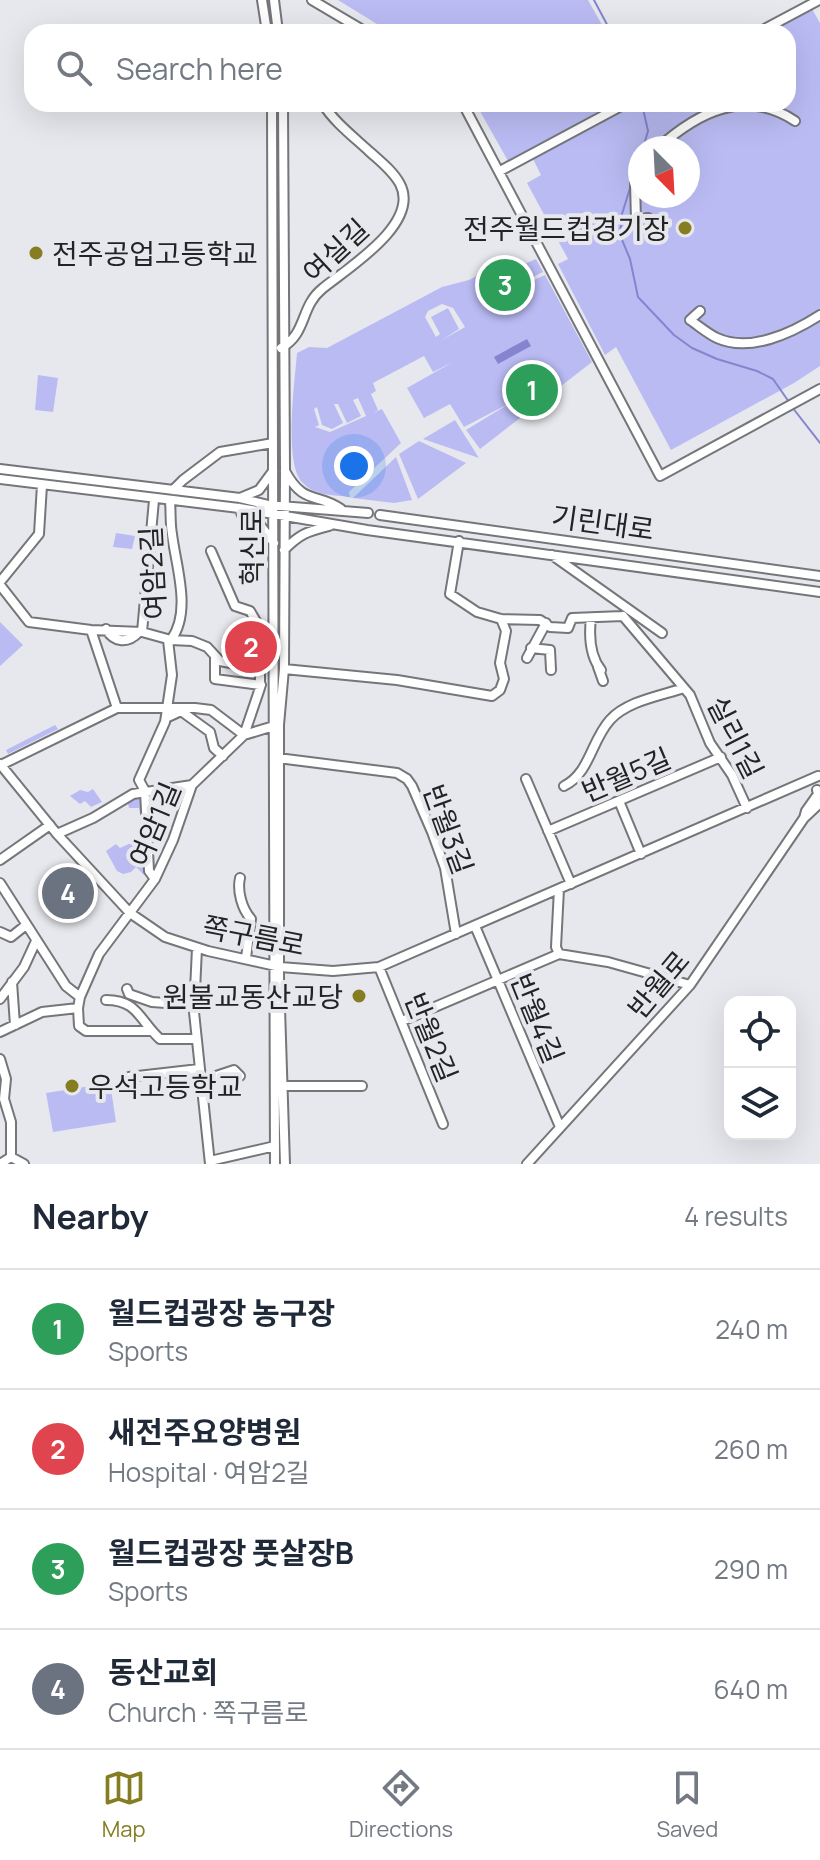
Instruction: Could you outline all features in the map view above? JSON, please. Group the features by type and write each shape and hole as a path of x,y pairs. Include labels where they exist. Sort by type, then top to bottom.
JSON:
{"street":[{"path":"262,0 266,24"},
{"path":"274,0 277,24"},
{"path":"312,0 352,24"},
{"path":"774,24 819,0"},
{"name":"혁신로","path":"272,112 270,300 278,348 285,470 284,669 276,725"},
{"name":"혁신로","path":"283,112 273,443 273,648 279,1086 285,1164"},
{"name":"여실길","path":"278,348 296,339 307,310 319,291 356,265 381,240 398,218 404,199 400,184 386,167 331,112"},
{"path":"467,112 660,476 820,389"},
{"path":"500,171 610,112"},
{"path":"674,136 692,122 714,112"},
{"path":"780,112 795,121"},
{"path":"636,208 636,220 648,218"},
{"path":"700,311 690,320 715,338 731,343 752,343 784,334 820,315"},
{"path":"173,490 220,452 273,443"},
{"name":"기린대로","path":"0,469 240,498 274,510 284,517 820,592"},
{"path":"240,498 259,490 273,470"},
{"path":"285,470 304,495 341,509"},
{"name":"기린대로","path":"0,479 170,502 274,510 284,506 333,511 341,509 368,513"},
{"path":"0,584 39,534 42,485"},
{"path":"141,632 154,500"},
{"name":"여암2길","path":"155,879 149,871 145,791 139,780 166,718 172,675 169,640 179,629 181,605 170,502"},
{"path":"239,508 242,515 260,525 274,543"},
{"name":"기린대로","path":"380,515 820,576"},
{"path":"284,550 304,532 334,524"},
{"path":"459,541 450,594 477,612 501,619 540,620 550,627 568,628 572,618 625,613"},
{"path":"211,551 235,606 250,611 273,648"},
{"name":"실리1길","path":"552,555 625,613 662,633"},
{"name":"여암2길","path":"0,584 29,622 91,630 141,632 169,640 192,641 207,647 220,661 256,667 262,673 261,686"},
{"name":"실리1길","path":"625,613 690,695 710,743 732,775 747,808"},
{"path":"591,618 589,635 603,681"},
{"path":"284,669 397,680 492,696 500,690 504,679 500,663 506,631 501,619"},
{"path":"527,658 546,623"},
{"path":"91,630 117,708"},
{"path":"531,648 550,650 551,670"},
{"path":"215,656 216,680 261,686"},
{"name":"여암1길","path":"78,1008 99,954 155,879 173,840 192,785 244,735 261,686"},
{"name":"실리1길","path":"564,786 575,780 610,719 627,707 684,688"},
{"path":"1,765 117,708 211,710 244,735"},
{"path":"166,718 181,711 210,732 214,748 223,756"},
{"name":"여암1길","path":"244,735 276,725"},
{"name":"반월5길","path":"548,831 721,757"},
{"name":"반월3길","path":"276,758 397,773 407,779 445,868 456,934"},
{"name":"쪽구름로","path":"1,765 57,834 130,913 165,937 197,948 277,966 333,971 379,967 819,775"},
{"path":"806,813 818,794 819,775"},
{"path":"526,779 571,884"},
{"path":"57,834 93,818 133,794 192,785"},
{"path":"794,788 811,785 818,790"},
{"path":"794,788 809,793 806,813"},
{"path":"619,801 641,854"},
{"path":"806,813 820,803"},
{"name":"반월로","path":"527,1164 690,985 806,813"},
{"path":"0,860 50,825"},
{"path":"240,878 238,886 243,910 251,919 246,958"},
{"path":"0,883 66,986 80,997"},
{"path":"559,889 556,947 559,954"},
{"path":"0,932 11,937 26,925"},
{"name":"반월4길","path":"475,926 560,1127"},
{"path":"0,999 24,967 36,941"},
{"path":"197,948 193,1005 210,1162 275,1146"},
{"path":"402,1021 559,954 608,962 690,985"},
{"name":"반월2길","path":"379,967 443,1124"},
{"path":"12,982 15,1025"},
{"path":"127,989 129,994 152,1002 193,1005"},
{"path":"106,1000 129,1003 160,1039 196,1039"},
{"path":"0,1032 42,1012 78,1008 79,1026 86,1031 150,1031"},
{"path":"0,1059 6,1079 4,1113 11,1122 6,1162 24,1164"},
{"path":"129,1077 199,1069"},
{"path":"201,1081 234,1070 240,1076"},
{"path":"279,1086 362,1086"},
{"name":"혁신로","path":"275,1164 279,1086"}],"shaded area":[{"path":"338,0 588,0 602,24 377,24"},
{"name":"전주월드컵경기장","path":"812,9 820,23 820,366 671,450 616,347 605,355 558,264 568,259 527,183 541,175 533,159 620,112 796,112 796,24 784,24"},
{"path":"480,112 597,112 508,161"},
{"path":"536,259 543,272 531,278 534,280 545,275 592,362 480,449 466,430 512,402 464,427 450,404 424,418 407,388 453,362 433,372 424,356 373,383 376,391 371,394 378,410 373,413 382,409 401,443 349,492 350,497 319,493 303,483 293,459 292,441 297,353 309,347 327,348 442,287 469,280 501,264 522,271 520,266","holes":["442,304 453,308 465,327 442,340 459,329 448,308 431,317 440,334 436,337 425,317 428,311","358,398 366,416 330,432 315,427 319,425 314,409 317,407 322,425 332,429 343,423 334,404 338,404 347,423 361,416 353,400"]},
{"path":"527,339 531,346 498,364 494,357"},
{"path":"38,375 58,378 53,412 35,410"},
{"path":"455,420 479,458 423,439"},
{"path":"419,441 466,463 418,499 399,454"},
{"path":"396,457 412,500 394,503 353,498"},
{"path":"116,533 135,536 132,549 113,547"},
{"path":"0,622 23,645 0,666"},
{"path":"55,725 58,729 8,754 6,750"},
{"path":"93,789 102,802 91,807 85,801 80,804 70,796 80,790 88,792"},
{"path":"144,792 148,871 144,875 136,867 123,874 117,871 106,851 116,844 120,848 144,837 139,808 129,808 127,799"},
{"path":"110,1083 116,1122 53,1132 46,1093"}],"waterway":[{"path":"594,0 607,24"},
{"path":"644,112 647,136"},
{"path":"628,195 620,235 630,259 638,297 674,335 692,348 773,379 789,402"},
{"path":"792,407 820,443"}],"place":[{"name":"전주월드컵경기장","path":"685,228"},
{"name":"전주공업고등학교","path":"36,253"},
{"name":"월드컵광장 풋살장B","path":"505,285"},
{"name":"월드컵광장 농구장","path":"532,390"},
{"name":"새전주요양병원","path":"251,647"},
{"name":"동산교회","path":"68,893"},
{"name":"원불교동산교당","path":"359,996"},
{"name":"우석고등학교","path":"72,1086"}]}
